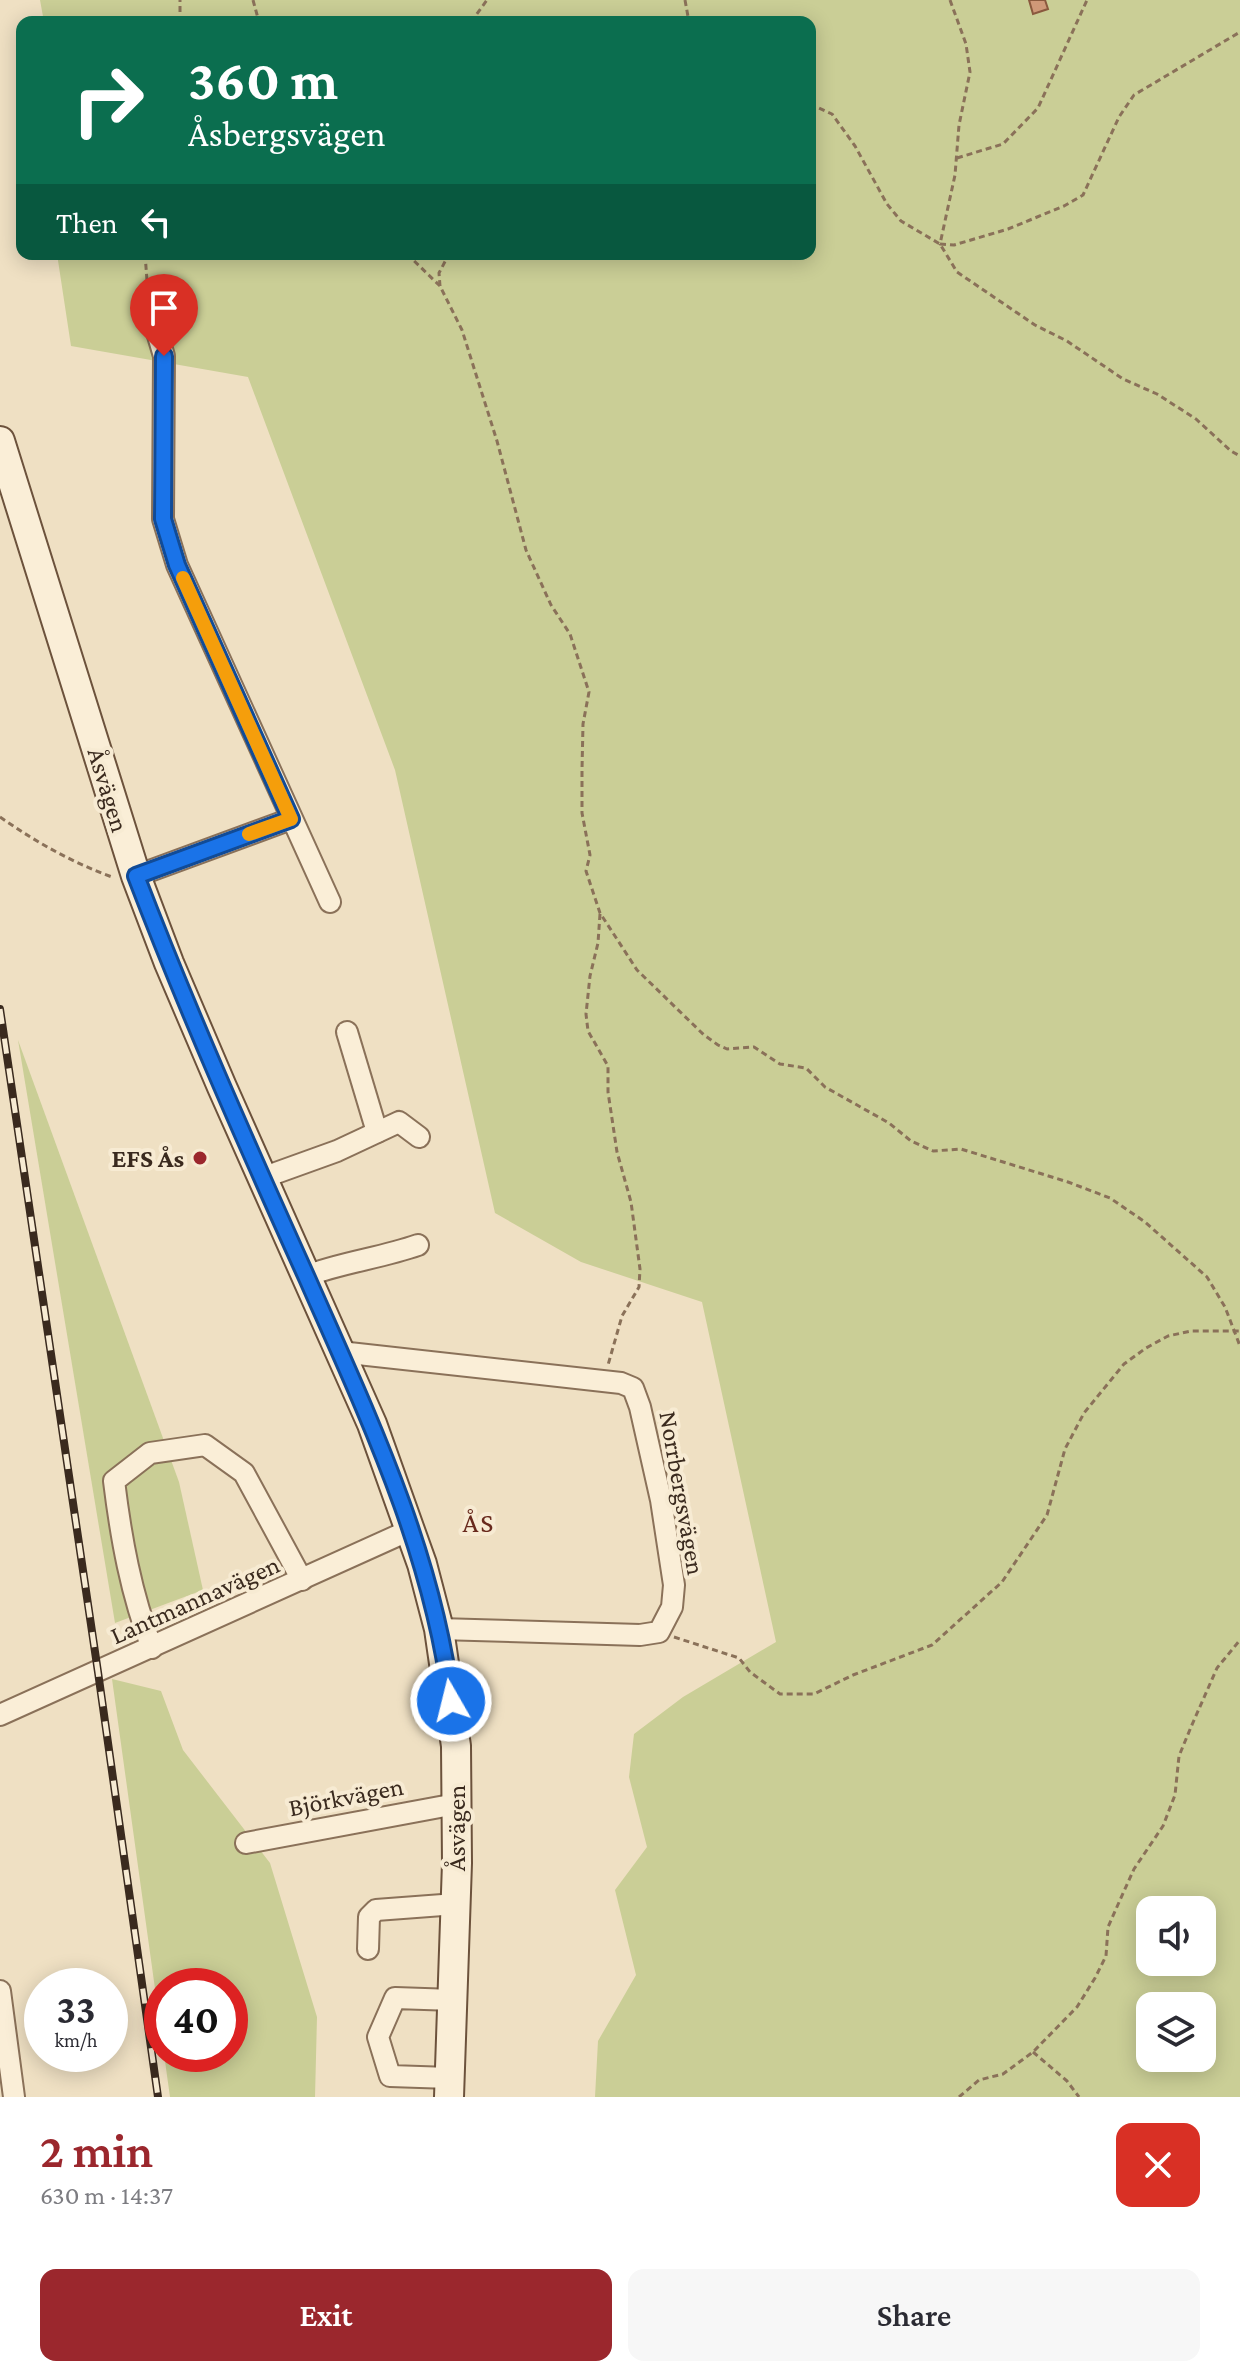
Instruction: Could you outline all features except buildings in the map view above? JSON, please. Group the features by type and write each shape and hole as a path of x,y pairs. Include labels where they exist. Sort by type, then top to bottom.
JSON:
{"street":[{"path":"151,312 164,356 163,519 177,565 330,902"},
{"name":"Åsvägen","path":"0,441 136,876 169,963 372,1424 410,1530 439,1629 456,1746 456,1904 450,2088"},
{"path":"136,876 291,819"},
{"path":"347,1032 377,1132"},
{"path":"262,1178 337,1151 399,1122 419,1137"},
{"path":"306,1276 335,1265 386,1257 418,1245"},
{"name":"Norrbergsvägen","path":"340,1352 605,1381 633,1388 647,1438 674,1585 672,1607 659,1632"},
{"path":"152,1648 136,1606 114,1481 150,1453 205,1445 244,1473 302,1580"},
{"name":"Lantmannavägen","path":"0,1715 410,1530"},
{"path":"439,1629 640,1635 659,1632"},
{"name":"Björkvägen","path":"246,1843 456,1804"},
{"path":"368,1949 369,1917 376,1910 456,1904"},
{"path":"0,1991 14,2097"},
{"path":"450,2088 390,2076 378,2037 395,1998 454,2000"}],"path":[{"path":"950,0 966,44 970,72 959,125 955,175 940,244 957,272 1035,325 1196,419 1240,456"},
{"path":"957,158 1003,144 1038,108 1087,0"},
{"path":"816,107 832,114 845,131 887,204 901,221 940,244 954,245 1008,229 1083,195 1119,117 1134,95 1240,32"},
{"path":"146,260 151,312"},
{"path":"413,260 440,286 462,330 497,441 526,550 551,605 570,634 589,692 583,724 582,813 590,855 586,871 600,913 637,970 718,1045 727,1049 754,1047 780,1064 806,1068 825,1087 889,1123 911,1141 933,1151 961,1149 1110,1198 1145,1222 1207,1277 1225,1307 1240,1346"},
{"path":"440,286 439,273 446,260"},
{"path":"0,817 73,863 120,880 136,876"},
{"path":"600,913 586,1014 588,1031 608,1066 608,1092 617,1152 631,1202 640,1269 639,1287 622,1316 612,1343 605,1381"},
{"path":"659,1632 739,1658 757,1679 780,1694 814,1694 853,1675 932,1645 1002,1582 1047,1515 1065,1449 1084,1413 1124,1364 1168,1336 1191,1331 1240,1331"},
{"path":"959,2097 979,2080 1003,2074 1033,2052 1077,2007 1095,1978 1106,1956 1108,1927 1125,1889 1134,1869 1163,1826 1175,1795 1179,1756 1204,1697 1217,1668 1240,1640"},
{"path":"1033,2052 1067,2081 1079,2097"}],"green space":[{"path":"40,0 1240,0 1240,2097 595,2097 598,2041 636,1975 615,1890 647,1847 629,1777 634,1734 683,1697 776,1642 702,1302 581,1262 495,1213 395,770 248,377 71,346 58,260 816,260 816,16 43,16"},
{"path":"18,1040 179,1482 203,1590 115,1623"},
{"path":"112,1679 161,1691 183,1750 270,1863 317,2017 315,2097 170,2097 167,2072 248,2072 248,1968 152,1968"}],"railway":[{"path":"0,1009 158,2097"}],"slow traffic":[{"path":"183,578 291,819 249,834"}],"place":[{"name":"EFS Ås","path":"200,1158"}],"district":[{"name":"ÅS","path":"479,1522"}],"route":[{"path":"164,356 163,519 177,565 291,819 136,876 222,1087 372,1424 422,1564 439,1629 451,1701"}]}
